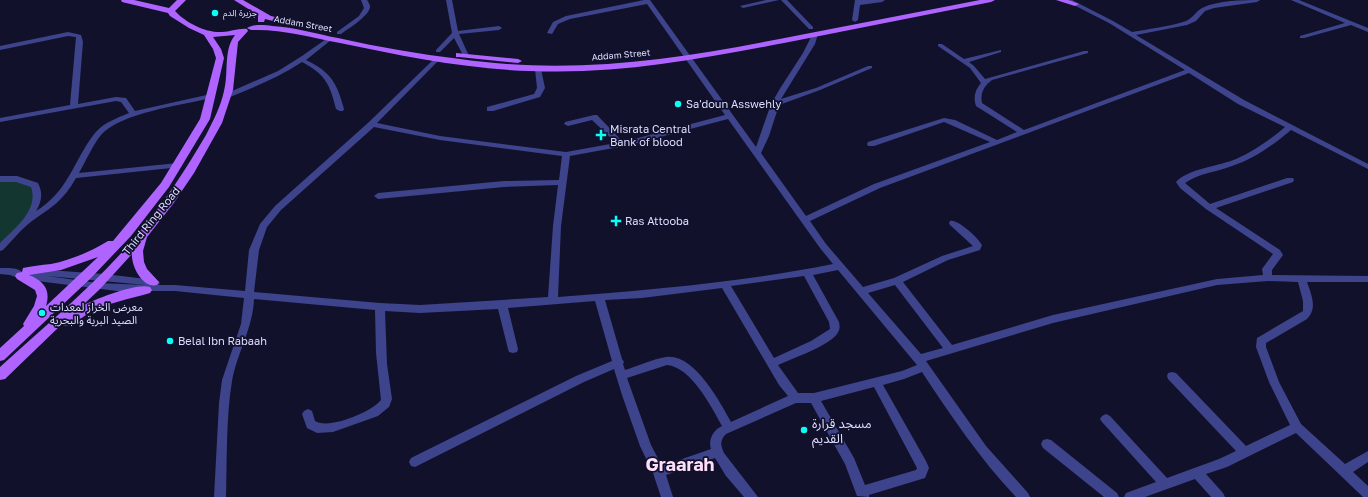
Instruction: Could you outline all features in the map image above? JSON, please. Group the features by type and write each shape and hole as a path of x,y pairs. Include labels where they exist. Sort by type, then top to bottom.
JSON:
{"main road":[{"path":"125,0 171,11 173,14 208,35"},
{"path":"171,11 175,5 182,0"},
{"name":"Addam Street","path":"238,0 268,18 285,23 339,33 489,66 538,69 612,67 687,55 991,0"},
{"name":"Addam Street","path":"813,31 855,20 957,0"},
{"path":"1060,0 1078,2"},
{"name":"Third Ring Road","path":"0,375 96,286 144,234 169,202 189,173 217,123 227,95 234,42 261,20 262,14"},
{"name":"Addam Street","path":"208,35 223,36 247,30 280,29 438,55 524,61 591,62 687,55"},
{"name":"Third Ring Road","path":"0,356 78,284 128,233 153,202 178,165 205,119 220,58 217,49 208,35"},
{"path":"153,202 169,202"},
{"path":"20,273 72,264 100,251 128,233"},
{"path":"35,343 93,305 118,295 150,286 139,267 138,250 144,234"},
{"path":"20,273 36,284 42,290 43,294 38,309 20,338"}],"street":[{"path":"339,33 365,12 367,6 364,0"},
{"path":"449,0 455,33 466,56"},
{"path":"743,6 776,0"},
{"path":"756,154 766,137 775,104 809,50 813,31 784,0"},
{"path":"855,20 858,1 882,0"},
{"path":"1067,0 1078,2 1241,102 1289,128 1368,167"},
{"path":"1131,34 1185,24 1194,20 1203,10 1213,6 1256,0"},
{"path":"1294,0 1368,30"},
{"path":"550,33 555,23 568,17 648,1 756,154 838,266 922,363 990,459 1010,484 1024,497"},
{"path":"1302,37 1352,23"},
{"path":"220,497 224,403 228,380 246,324 254,250 258,237 267,220 372,124 438,55 455,33 499,28"},
{"path":"0,48 68,34 80,36 74,105"},
{"path":"227,95 268,79 302,60 329,38"},
{"path":"940,46 964,61 975,70 984,83"},
{"path":"964,61 999,51"},
{"path":"1023,133 979,104 978,95 984,83 990,79 1086,52"},
{"path":"302,60 318,69 331,80 340,109"},
{"path":"775,104 818,89 870,67"},
{"path":"490,109 537,95 541,88 538,69"},
{"path":"804,220 877,186 1189,71"},
{"path":"0,248 28,220 57,199 73,176 98,134 110,124 133,114 211,96"},
{"path":"0,120 74,105 120,99 123,100 133,114"},
{"path":"372,124 440,138 566,154 621,144 730,116"},
{"path":"568,124 594,117 621,144"},
{"path":"871,144 944,120 952,122 997,143"},
{"path":"1268,278 1267,269 1278,254 1277,252 1209,207 1180,183 1182,180 1231,164 1255,154 1269,145 1289,128"},
{"path":"553,301 557,226 566,154"},
{"path":"73,176 178,165"},
{"path":"0,179 17,180 35,185 37,203 28,220"},
{"path":"1209,207 1290,180"},
{"path":"378,196 504,184 563,182"},
{"path":"861,291 896,281 945,258 977,248 978,245 976,242 953,223"},
{"path":"20,273 96,286 150,286 380,307 420,309 599,298 725,285 807,273 838,266"},
{"path":"0,271 87,275 150,286"},
{"path":"772,362 831,334 836,327 807,273"},
{"path":"752,497 737,480 718,452 715,445 717,437 722,431 795,398 814,398 904,375 922,363 950,350 1053,319 1218,282 1268,278 1368,279"},
{"path":"1302,279 1308,301 1308,312 1304,316 1261,341 1264,357 1274,382 1297,427 1368,494"},
{"path":"896,281 950,350"},
{"path":"725,285 795,398"},
{"path":"599,298 619,362 627,395 638,425 659,472 667,497"},
{"path":"502,305 514,350"},
{"path":"308,414 310,424 313,427 325,429 374,413 386,402 387,399 382,374 380,347 380,307"},
{"path":"622,375 671,360 679,363 704,388 729,428"},
{"path":"415,462 573,383 619,362"},
{"path":"1172,376 1244,452"},
{"path":"814,398 846,452 858,479 862,495 921,474 922,471 922,465 877,383"},
{"path":"1106,419 1165,484"},
{"path":"1130,497 1197,473 1297,427"},
{"path":"1047,444 1113,497"},
{"path":"659,472 718,452"},
{"path":"1344,471 1368,456"},
{"path":"1197,473 1219,497"}],"green space":[{"path":"0,180 11,180 34,185 37,192 30,215 0,246"}],"place":[{"name":"جزيرة الدم","path":"215,13"},
{"name":"Sa'doun Asswehly","path":"678,104"},
{"name":"Misrata Central Bank of blood","path":"601,135"},
{"name":"Ras Attooba","path":"616,221"},
{"name":"معرض الخراز لمعدات الصيد البرية والبحرية","path":"42,313"},
{"name":"Belal Ibn Rabaah","path":"170,341"},
{"name":"مسجد قرارة القديم","path":"804,430"}],"district":[{"name":"Graarah","path":"680,465"}]}
